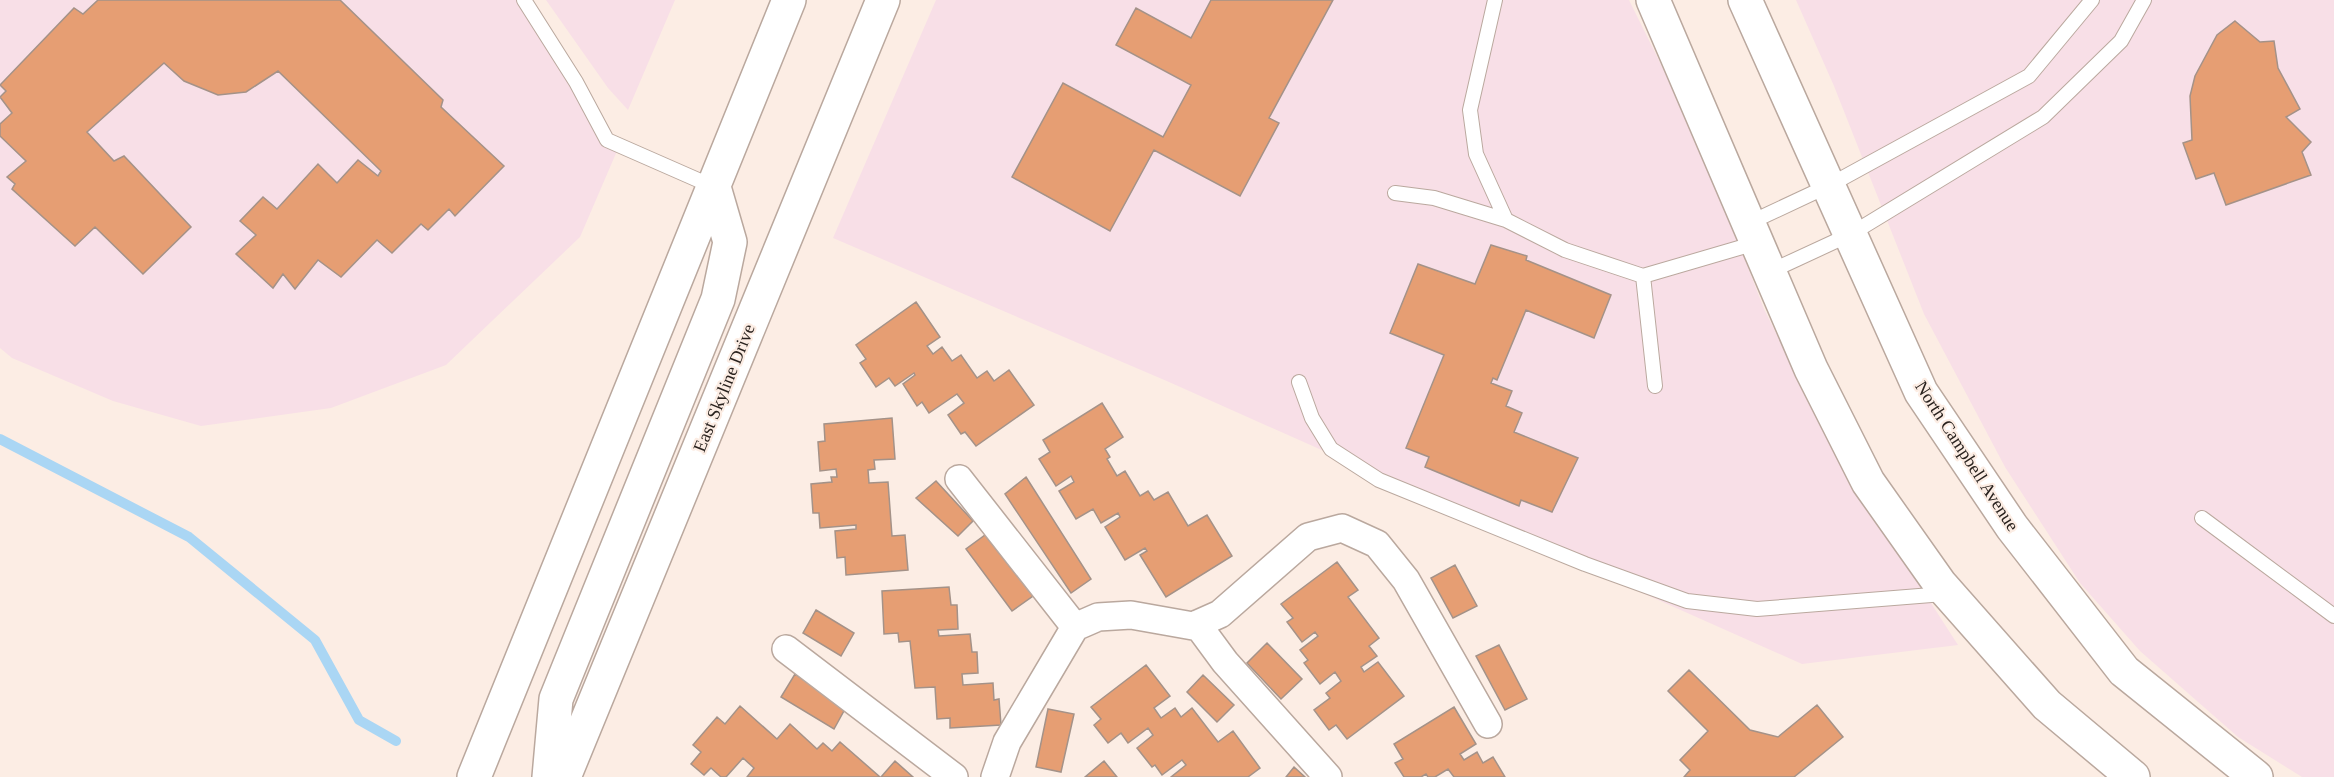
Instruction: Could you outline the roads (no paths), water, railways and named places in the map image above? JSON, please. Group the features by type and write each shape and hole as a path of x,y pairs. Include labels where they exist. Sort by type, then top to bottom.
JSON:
{"main road":[{"path":"474,777 789,0"},
{"name":"East Skyline Drive","path":"564,777 884,0"},
{"path":"1653,0 1811,369 1868,482 1948,594 2053,712 2133,777"},
{"name":"North Campbell Avenue","path":"1745,0 1922,392 2012,527 2124,671 2256,777"},
{"path":"549,777 556,699 718,299 730,242 714,188"}],"street":[{"path":"959,479 1075,627"},
{"path":"995,777 1007,742 1075,627 1098,617 1131,615 1193,626 1220,614 1308,537 1342,528 1377,544 1406,580 1488,724"},
{"path":"1197,624 1225,662 1328,777"},
{"path":"786,649 954,777"}],"lane":[{"path":"524,0 576,82 607,140 714,188"},
{"path":"1495,0 1470,110 1476,154 1506,220"},
{"path":"1395,193 1434,198 1506,220 1565,250 1643,276 1751,233 1828,186 2029,76 2092,0"},
{"path":"1769,272 1851,234 2043,117 2121,41 2144,0"},
{"path":"1643,276 1655,386"},
{"path":"1299,382 1312,418 1331,449 1378,480 1585,564 1687,601 1757,609 1948,594"},
{"path":"2202,518 2334,615"}],"waterway":[{"path":"0,439 189,537 315,640 359,720 396,741"}]}
